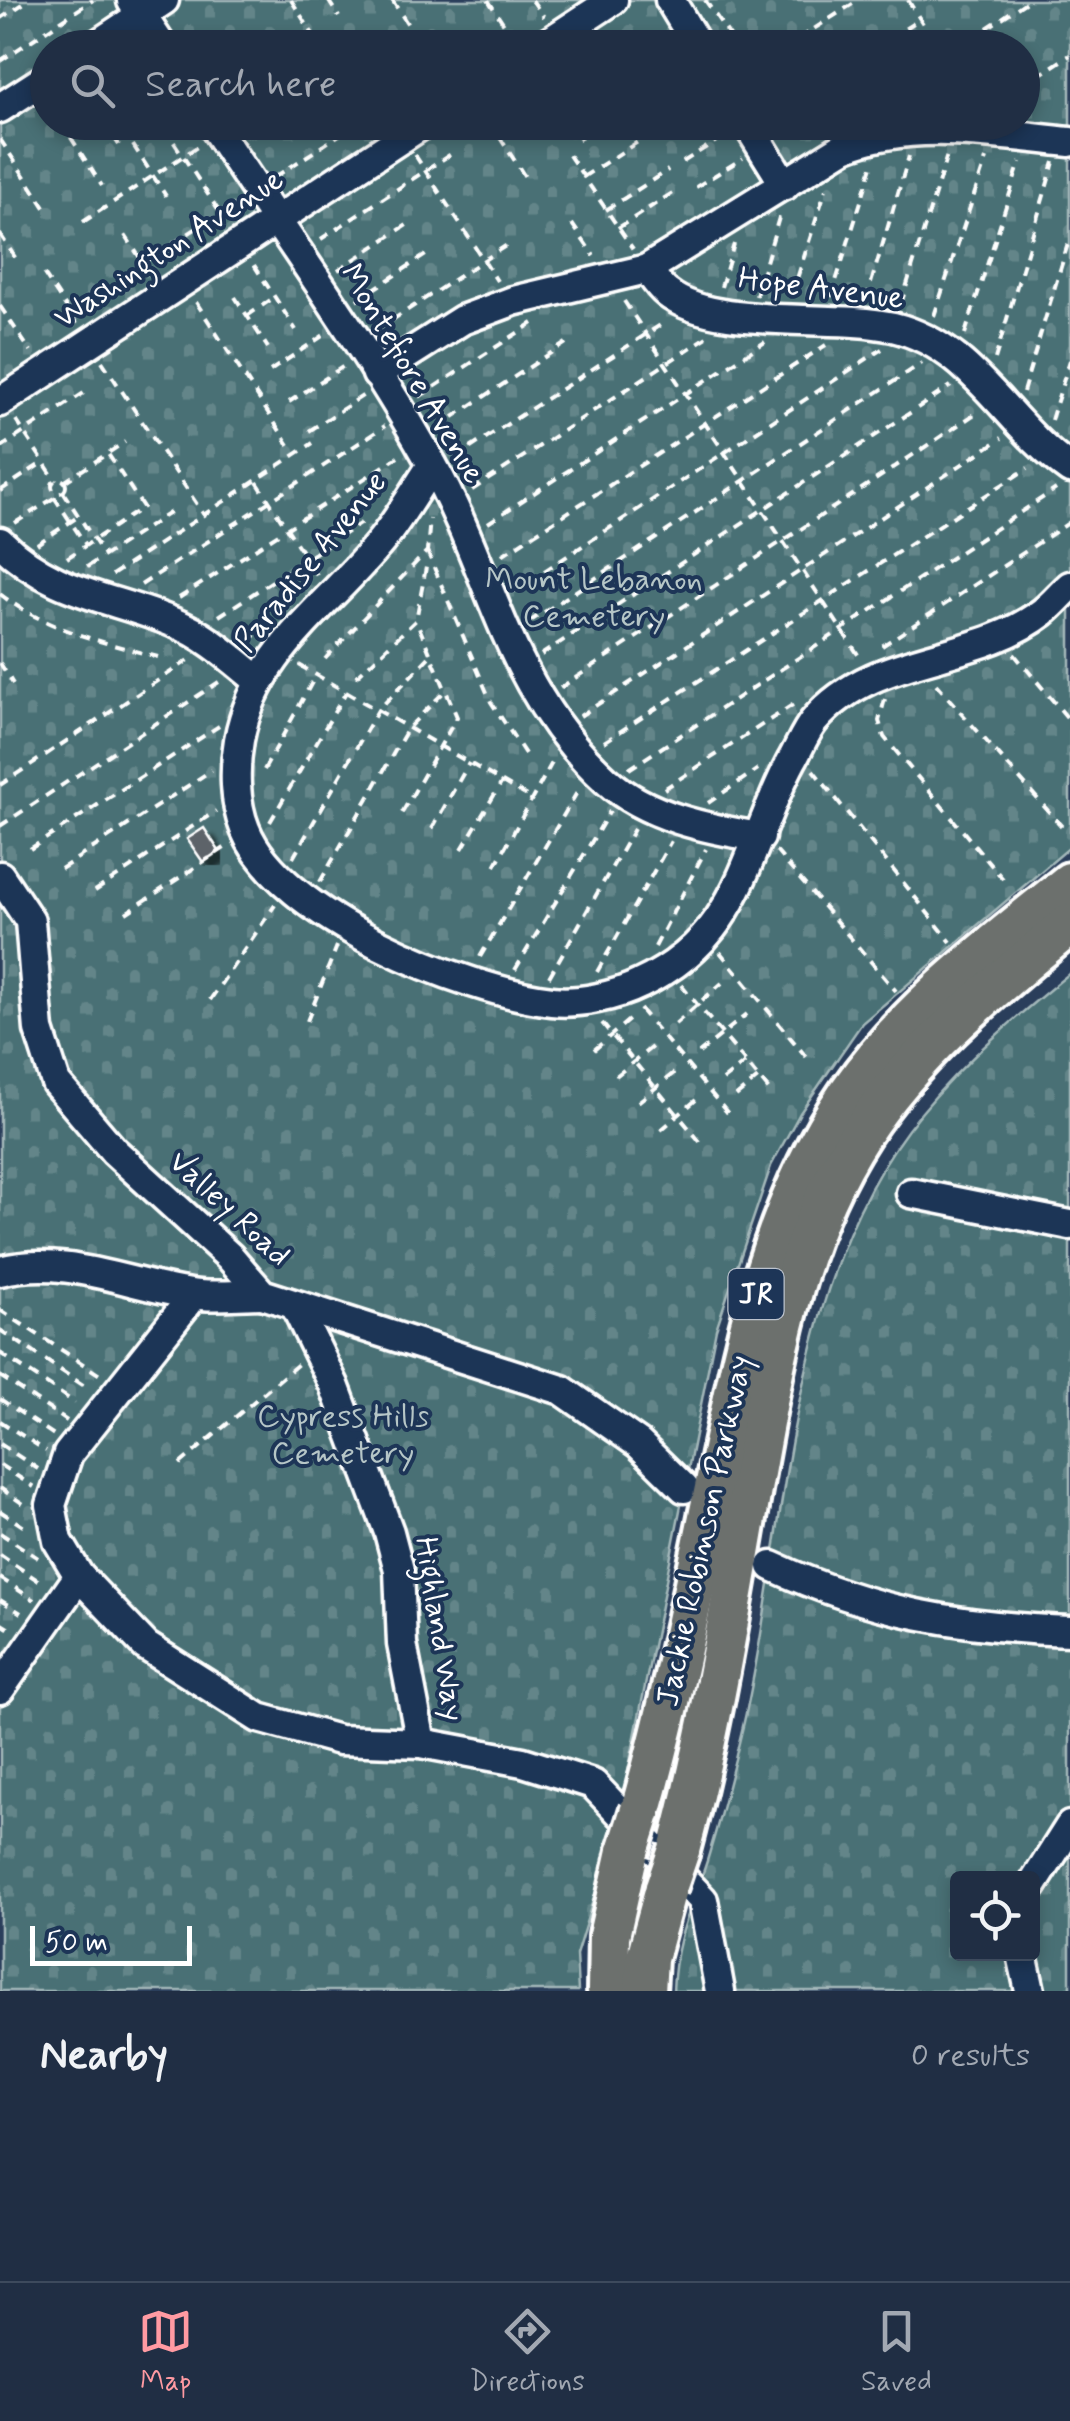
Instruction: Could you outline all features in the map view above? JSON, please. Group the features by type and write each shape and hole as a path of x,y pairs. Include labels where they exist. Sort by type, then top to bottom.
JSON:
{"highway":[{"name":"Jackie Robinson Parkway","path":"645,1991 657,1859 641,1810 671,1696 752,1310 797,1181 850,1092 894,1037 931,1000 1070,883"},
{"name":"Jackie Robinson Parkway","path":"608,1991 609,1936 657,1859 699,1774 781,1332 812,1228 852,1149 902,1077 974,1004 1070,924"}],"lane":[{"path":"568,30 614,0"},
{"path":"670,0 689,30"},
{"path":"114,30 145,5 155,30"},
{"path":"0,108 30,89"},
{"path":"1040,139 1065,142"},
{"name":"Montefiore Avenue","path":"223,140 426,455 441,507 467,536 506,637 540,701 588,760 648,805 682,820 759,840"},
{"name":"Washington Avenue","path":"1,401 400,140"},
{"path":"748,140 787,184"},
{"path":"359,348 462,320 511,302 647,269 838,151 867,140"},
{"name":"Hope Avenue","path":"647,269 666,292 701,308 859,324 963,370"},
{"path":"963,370 1054,457"},
{"name":"Paradise Avenue","path":"426,455 382,540 330,596 273,640 234,662 238,798 251,840 292,890 345,926 502,992 580,1000 630,988 668,970 708,937 747,874 797,751 813,722 856,684 999,635 1042,613 1070,586"},
{"path":"11,542 70,590 178,623 234,662"},
{"name":"Valley Road","path":"0,876 30,921 39,1030 56,1083 75,1111 230,1257 262,1294 562,1390 639,1444 684,1488"},
{"path":"911,1193 1070,1226"},
{"path":"0,1271 21,1266 71,1267 194,1295 262,1294"},
{"path":"0,1689 65,1596 58,1541 83,1442 194,1295"},
{"name":"Highland Way","path":"295,1305 318,1348 400,1570 402,1644 422,1743"},
{"path":"772,1566 834,1594 938,1621 1070,1631"},
{"path":"65,1596 259,1718 338,1740 422,1743 566,1772 592,1784 657,1859 702,1900 720,1991"},
{"path":"1040,1873 1070,1826"},
{"path":"1024,1961 1030,1991"}],"path":[{"path":"0,19 29,0"},
{"path":"47,30 93,0"},
{"path":"291,0 310,30"},
{"path":"328,0 339,17"},
{"path":"392,0 411,30"},
{"path":"488,0 507,30"},
{"path":"705,0 726,30"},
{"path":"812,30 859,0"},
{"path":"917,0 909,2 927,30"},
{"path":"985,30 1029,0"},
{"path":"903,30 920,19"},
{"path":"0,61 30,41"},
{"path":"1040,75 1070,56"},
{"path":"0,139 46,209"},
{"path":"72,140 102,186"},
{"path":"116,140 119,145"},
{"path":"173,140 220,213"},
{"path":"84,222 201,140"},
{"path":"418,140 426,171 511,302"},
{"path":"502,140 528,180"},
{"path":"583,177 641,140"},
{"path":"682,162 718,140"},
{"path":"467,536 802,319 880,140"},
{"path":"480,570 859,324 914,140"},
{"path":"954,140 963,370"},
{"path":"963,370 993,140"},
{"path":"520,668 762,510 963,370 1026,140"},
{"path":"540,701 783,541 963,370 1065,142"},
{"path":"134,146 166,196"},
{"path":"802,319 838,151"},
{"path":"297,254 451,154"},
{"path":"568,155 647,269"},
{"path":"606,210 668,170"},
{"path":"402,814 458,717 416,620 427,551 441,507 746,315 787,184"},
{"path":"618,228 674,192"},
{"path":"152,616 287,529 701,308 745,210"},
{"path":"316,284 413,221"},
{"path":"572,224 842,630 890,692 879,721 884,737 1003,879"},
{"path":"0,234 18,262"},
{"path":"125,235 173,288 288,445"},
{"path":"467,979 588,760 802,570 1070,237"},
{"path":"241,244 296,330"},
{"path":"290,402 359,348 507,246"},
{"path":"310,431 359,348 432,251"},
{"path":"44,274 204,515"},
{"path":"235,297 268,348"},
{"path":"247,316 275,297"},
{"path":"0,306 44,372"},
{"path":"112,604 546,314"},
{"path":"426,455 566,343"},
{"path":"270,371 359,348"},
{"path":"495,866 532,799 823,602 1054,457 1070,360"},
{"path":"493,604 724,453 963,370"},
{"path":"506,637 743,481 963,370"},
{"path":"0,448 90,389"},
{"path":"1,401 56,481"},
{"path":"64,482 126,442"},
{"path":"70,590 204,515 313,444"},
{"path":"94,540 143,507 108,454"},
{"path":"0,491 44,462"},
{"path":"79,516 11,542 13,524 58,495 68,488 60,478 50,484 58,495 79,516 104,556"},
{"path":"502,992 588,760 842,630 1070,480"},
{"path":"256,481 330,596"},
{"path":"58,495 86,546"},
{"path":"70,590 104,556 172,512"},
{"path":"30,849 234,662 306,559 370,518"},
{"path":"326,659 427,560"},
{"path":"427,560 490,702 529,760"},
{"path":"0,594 44,621 81,636 158,657"},
{"path":"356,677 416,620"},
{"path":"999,635 1070,721"},
{"path":"0,786 273,640 316,675 532,799"},
{"path":"292,890 378,710 431,655"},
{"path":"0,826 234,662"},
{"path":"0,663 14,684"},
{"path":"878,674 899,685 922,678 938,685 1065,830"},
{"path":"264,770 316,675"},
{"path":"210,1000 408,728 446,690"},
{"path":"126,913 251,840 346,692"},
{"path":"797,751 954,945"},
{"path":"62,869 238,752"},
{"path":"432,829 469,763"},
{"path":"702,1144 580,1000 682,820 758,769"},
{"path":"462,848 502,782"},
{"path":"95,891 238,798"},
{"path":"536,998 648,805"},
{"path":"716,830 630,988 730,1117"},
{"path":"759,840 780,853 896,991"},
{"path":"307,1021 345,926"},
{"path":"708,937 808,1059"},
{"path":"668,970 770,1090"},
{"path":"675,1024 722,983"},
{"path":"699,1053 747,1014"},
{"path":"594,1050 632,1018"},
{"path":"616,1076 652,1046"},
{"path":"723,1080 746,1062"},
{"path":"638,1102 674,1073"},
{"path":"736,1096 758,1077"},
{"path":"660,1130 696,1100"},
{"path":"0,1310 83,1442"},
{"path":"0,1330 83,1442"},
{"path":"180,1464 318,1348"},
{"path":"0,1354 83,1442"},
{"path":"0,1376 83,1442"},
{"path":"0,1399 83,1442"},
{"path":"0,1421 83,1442"},
{"path":"0,1444 83,1442"},
{"path":"0,1465 83,1442"},
{"path":"0,1555 65,1596"},
{"path":"0,1578 65,1596"}],"green space":[{"name":"Mount Lebanon Cemetery","path":"0,0 1070,0 1070,847 862,1023 800,1113 771,1166 716,1329 619,1817 576,1955 578,1991 0,1991"},
{"path":"1070,973 1070,1991 673,1991 680,1939 712,1844 744,1722 799,1404 818,1324 843,1248 877,1177 922,1112 1011,1022"}],"building":[{"path":"204,828 219,851 203,862 187,839"}],"park label":[{"name":"Cypress Hills Cemetery","path":"343,1436"}]}
